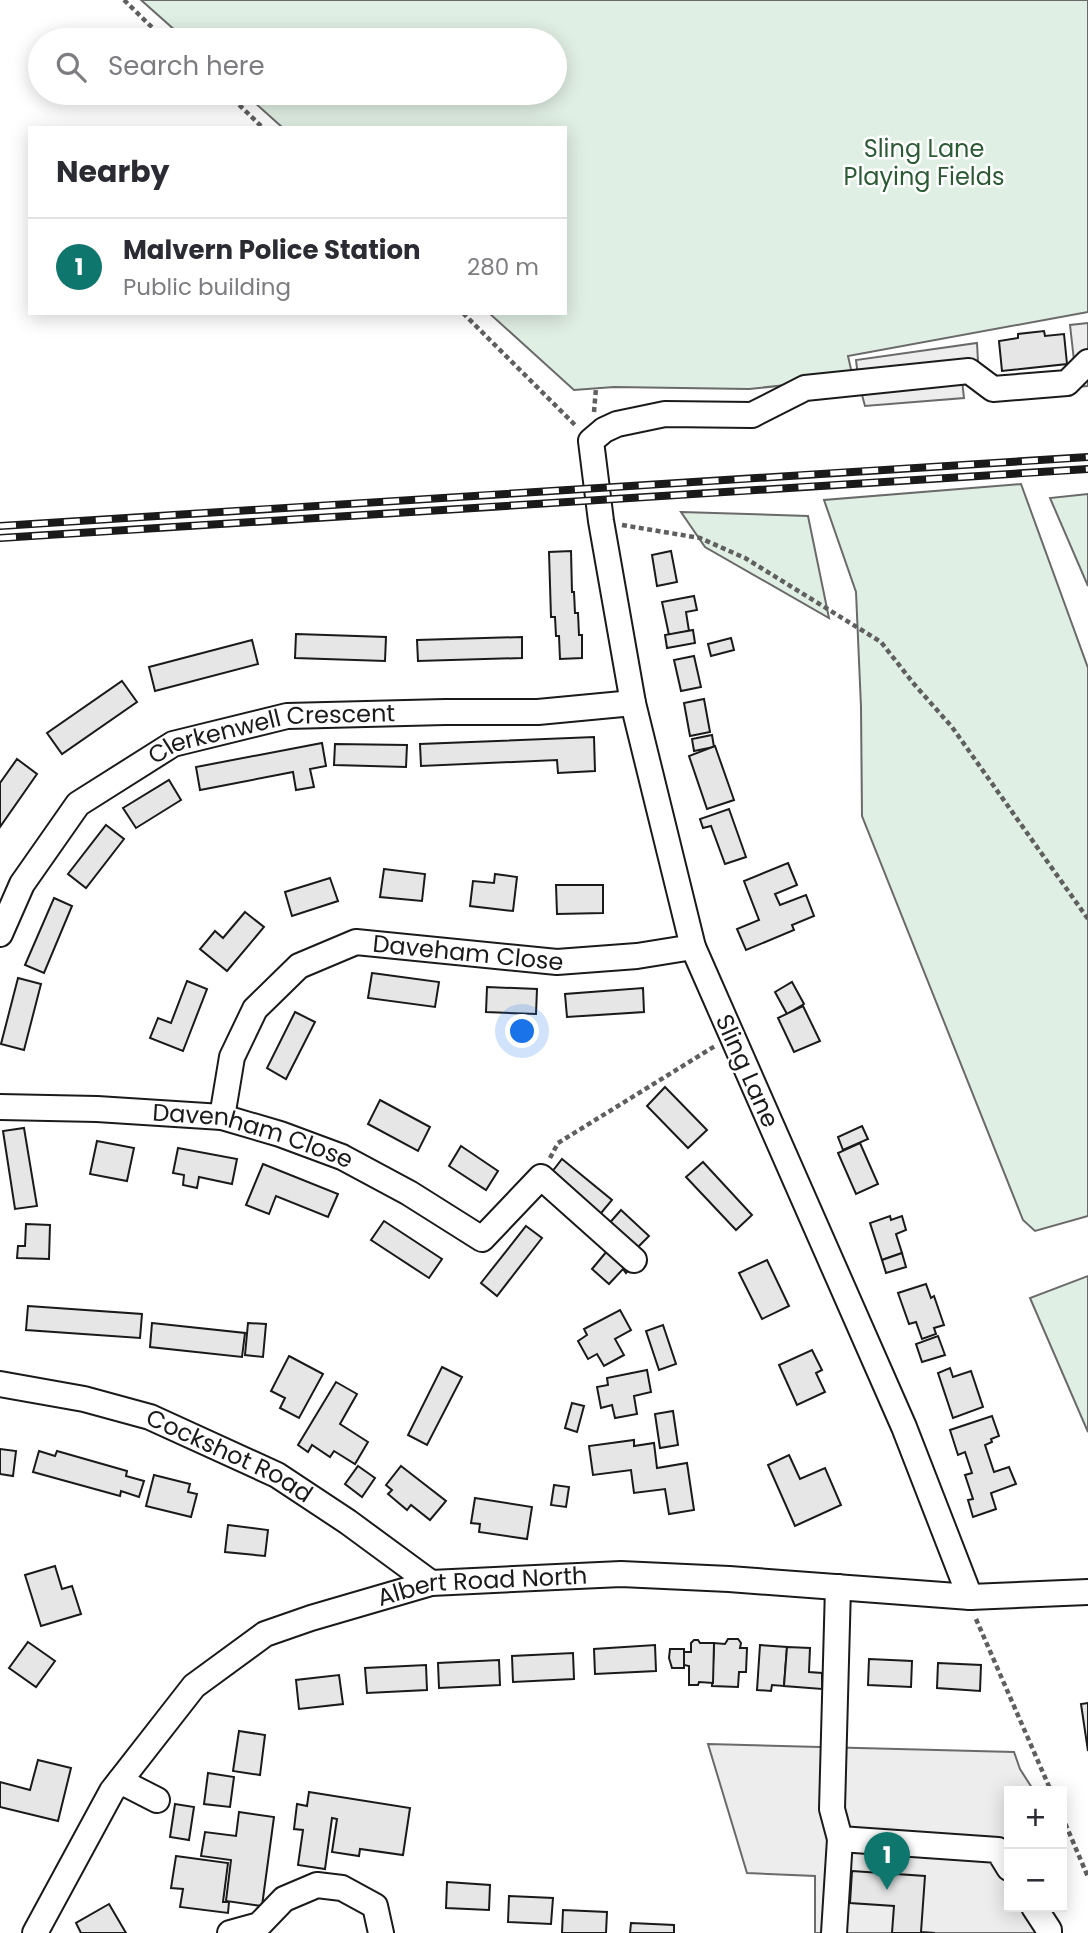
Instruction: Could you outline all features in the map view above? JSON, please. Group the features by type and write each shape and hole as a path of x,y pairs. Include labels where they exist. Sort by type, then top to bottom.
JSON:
{"street":[{"path":"595,437 617,424 665,414 751,415 805,388 968,371 993,389 1067,383 1082,369"},
{"name":"Sling Lane","path":"595,437 601,521 633,703 693,947 904,1427 966,1597"},
{"name":"Clerkenwell Crescent","path":"0,934 22,884 78,804 173,744 287,716 538,712 633,703"},
{"name":"Daveham Close","path":"222,1117 232,1057 255,1009 299,965 356,942 557,962 637,956 693,947"},
{"name":"Davenham Close","path":"0,1107 222,1117 280,1134 342,1157 409,1193 482,1239 541,1177"},
{"path":"541,1177 634,1260"},
{"name":"Cockshot Road","path":"0,1384 85,1399 150,1417 277,1475 348,1522 431,1583"},
{"name":"Albert Road North","path":"36,1933 112,1791 194,1686 265,1634 311,1618 431,1583 621,1574 729,1579 966,1597 1088,1592"},
{"path":"834,1933 840,1839 832,1809 838,1587"},
{"path":"120,1781 157,1800"},
{"path":"840,1839 998,1850 1004,1860"},
{"path":"230,1933 259,1924 284,1899 317,1885 342,1888 375,1906 381,1933"},
{"path":"1037,1912 1049,1933"}],"path":[{"path":"124,0 153,28"},
{"path":"239,105 261,126"},
{"path":"465,315 595,437"},
{"path":"601,521 700,538 745,558 881,642 952,727 1088,919"},
{"path":"541,1177 558,1143 731,1036"},
{"path":"966,1597 1049,1786"},
{"path":"1067,1828 1088,1877"}],"green space":[{"name":"Sling Lane Playing Fields","path":"141,0 1088,0 1088,312 848,356 853,378 749,389 614,387 574,390 491,315 567,315 567,126 281,126 257,105 567,105 567,28 172,28"},
{"path":"1021,484 1088,668 1088,1216 1035,1231 1023,1220 862,816 856,592 824,500"},
{"path":"1088,494 1088,586 1050,498"},
{"path":"681,512 808,516 829,618 705,547"},
{"path":"1088,1276 1088,1432 1030,1298"}],"shaded area":[{"path":"1088,323 1088,386 1077,387 1070,325"},
{"path":"977,343 979,380 962,380 964,398 865,406 856,360"},
{"path":"708,1744 1014,1752 1020,1769 1031,1786 1004,1786 1004,1912 1050,1912 1060,1933 815,1933 815,1876 747,1873"}],"building":[{"path":"1044,331 1045,336 1064,334 1067,364 1002,371 999,341 1018,338 1018,334"},
{"path":"571,551 572,592 575,613 578,613 579,635 582,635 582,658 560,659 555,617 551,617 549,552"},
{"path":"671,551 677,582 657,586 652,555"},
{"path":"694,596 697,610 686,612 689,631 669,635 662,602"},
{"path":"693,630 695,643 667,648 665,635"},
{"path":"296,634 386,637 385,661 295,658"},
{"path":"522,637 522,658 418,661 417,640"},
{"path":"731,638 734,650 711,656 708,644"},
{"path":"252,640 258,664 155,691 149,667"},
{"path":"694,656 701,687 681,691 674,660"},
{"path":"122,681 137,702 62,754 47,733"},
{"path":"704,699 710,732 690,736 684,703"},
{"path":"712,735 714,747 694,751 692,739"},
{"path":"594,737 595,771 558,773 557,760 421,766 420,744"},
{"path":"322,743 326,766 310,769 314,787 296,790 293,772 200,790 196,767"},
{"path":"335,744 407,745 406,767 334,765"},
{"path":"715,746 734,800 707,809 689,756"},
{"path":"17,759 37,774 0,827 0,783"},
{"path":"169,780 181,800 136,828 123,808"},
{"path":"729,809 746,857 725,864 711,826 703,828 700,819"},
{"path":"106,825 124,839 86,888 68,874"},
{"path":"788,863 797,885 775,894 780,905 806,895 814,916 792,925 794,930 746,950 737,929 759,920 744,881"},
{"path":"384,869 425,874 422,901 380,897"},
{"path":"495,874 517,877 513,911 470,906 473,881 494,883"},
{"path":"330,878 338,901 292,916 285,892"},
{"path":"556,885 603,885 603,913 557,914"},
{"path":"54,898 72,906 44,973 25,965"},
{"path":"245,912 264,927 227,971 200,949 215,931 223,938"},
{"path":"372,973 439,982 435,1007 368,998"},
{"path":"18,978 41,984 24,1050 1,1044"},
{"path":"187,981 207,989 183,1051 150,1038 158,1018 171,1023"},
{"path":"792,982 804,1004 787,1014 775,992"},
{"path":"487,987 537,989 536,1014 486,1012"},
{"path":"643,988 644,1012 567,1017 565,994"},
{"path":"803,1006 820,1041 794,1052 778,1018"},
{"path":"295,1012 315,1022 286,1079 267,1068"},
{"path":"665,1087 707,1130 688,1148 647,1106"},
{"path":"380,1100 430,1127 418,1151 368,1124"},
{"path":"862,1126 868,1139 843,1150 838,1137"},
{"path":"24,1128 37,1206 15,1209 3,1131"},
{"path":"97,1141 134,1148 127,1181 90,1174"},
{"path":"860,1143 878,1184 856,1194 838,1153"},
{"path":"461,1146 498,1171 486,1190 449,1166"},
{"path":"178,1148 237,1159 232,1184 199,1177 197,1188 183,1185 184,1175 173,1173"},
{"path":"562,1159 612,1200 597,1218 548,1177"},
{"path":"703,1162 752,1215 736,1230 686,1177"},
{"path":"263,1164 338,1194 328,1217 276,1196 269,1214 246,1205"},
{"path":"621,1210 649,1236 633,1252 606,1227"},
{"path":"890,1216 891,1220 902,1216 906,1230 896,1234 902,1253 882,1260 870,1223"},
{"path":"384,1221 442,1259 429,1278 371,1240"},
{"path":"26,1224 50,1225 49,1259 17,1258 18,1246 25,1246"},
{"path":"526,1226 542,1238 497,1296 481,1283"},
{"path":"607,1251 634,1263 626,1273 623,1269 609,1284 592,1269"},
{"path":"902,1253 906,1267 886,1273 882,1260"},
{"path":"767,1260 789,1306 762,1319 739,1273"},
{"path":"926,1284 931,1298 934,1296 944,1325 934,1328 936,1334 922,1339 916,1322 909,1324 898,1293"},
{"path":"28,1306 142,1314 140,1338 26,1330"},
{"path":"620,1310 631,1330 615,1339 624,1355 604,1366 597,1354 588,1359 578,1341 587,1335 584,1329"},
{"path":"152,1323 245,1333 242,1357 150,1347"},
{"path":"248,1323 266,1324 263,1357 245,1355"},
{"path":"663,1325 676,1364 659,1370 646,1331"},
{"path":"938,1336 945,1355 922,1362 916,1344"},
{"path":"812,1350 822,1370 816,1373 825,1392 797,1405 779,1365"},
{"path":"289,1356 323,1374 299,1418 280,1408 285,1398 271,1391"},
{"path":"442,1367 462,1377 427,1445 408,1435"},
{"path":"950,1368 953,1377 971,1371 983,1407 953,1418 938,1373"},
{"path":"647,1370 651,1392 634,1396 637,1414 615,1418 612,1405 601,1408 597,1387 608,1385 607,1378"},
{"path":"336,1382 357,1394 340,1424 368,1442 355,1464 334,1451 330,1457 312,1445 308,1452 298,1445"},
{"path":"572,1403 584,1406 577,1432 565,1428"},
{"path":"673,1411 678,1445 660,1448 655,1414"},
{"path":"992,1416 999,1436 985,1445 994,1472 1009,1467 1016,1484 991,1493 996,1509 973,1517 968,1500 973,1499 965,1475 972,1473 965,1452 958,1455 950,1430"},
{"path":"634,1440 634,1446 654,1443 657,1468 687,1463 694,1510 669,1514 665,1489 634,1493 631,1470 593,1475 589,1446"},
{"path":"0,1449 16,1451 13,1476 0,1474"},
{"path":"39,1451 55,1456 57,1451 127,1471 126,1476 144,1481 139,1497 121,1491 120,1496 33,1472"},
{"path":"789,1455 800,1479 825,1468 841,1505 795,1526 768,1465"},
{"path":"358,1466 375,1478 362,1497 345,1484"},
{"path":"401,1466 446,1501 430,1520 411,1505 407,1510 388,1494 392,1490 386,1485"},
{"path":"154,1475 190,1484 188,1492 197,1494 191,1517 146,1506"},
{"path":"554,1485 569,1487 566,1507 551,1505"},
{"path":"475,1498 532,1507 527,1539 479,1532 480,1524 471,1523"},
{"path":"228,1525 268,1530 265,1556 225,1552"},
{"path":"55,1566 62,1589 72,1586 81,1614 41,1626 25,1575"},
{"path":"728,1639 738,1639 740,1648 747,1648 746,1672 739,1672 738,1687 712,1686 714,1643 725,1644"},
{"path":"694,1640 714,1643 713,1683 699,1682 698,1685 689,1685 689,1666 684,1665 684,1652 691,1652 691,1643"},
{"path":"28,1642 55,1661 36,1687 9,1668"},
{"path":"655,1645 656,1671 595,1674 594,1649"},
{"path":"760,1645 787,1647 784,1686 772,1685 771,1691 757,1690"},
{"path":"787,1647 810,1648 809,1672 822,1673 822,1689 784,1686"},
{"path":"670,1649 684,1649 684,1668 672,1668"},
{"path":"573,1653 574,1679 513,1682 512,1656"},
{"path":"869,1659 912,1661 911,1687 868,1685"},
{"path":"499,1660 500,1685 439,1688 438,1663"},
{"path":"938,1663 981,1665 980,1691 937,1688"},
{"path":"426,1665 427,1690 367,1693 365,1668"},
{"path":"339,1675 343,1704 299,1709 296,1680"},
{"path":"1088,1703 1088,1751 1081,1704"},
{"path":"239,1731 265,1735 260,1775 233,1771"},
{"path":"38,1760 71,1768 58,1821 0,1807 0,1782 30,1790"},
{"path":"208,1773 234,1777 230,1807 204,1804"},
{"path":"309,1792 410,1808 403,1855 360,1849 359,1856 332,1852 337,1819 332,1818 325,1869 298,1865 303,1830 294,1829 297,1804 307,1806"},
{"path":"175,1804 194,1807 189,1840 170,1837"},
{"path":"239,1812 274,1817 262,1906 226,1901 231,1860 201,1856 205,1832 236,1836"},
{"path":"176,1856 228,1863 223,1902 229,1902 228,1913 180,1907 183,1889 171,1888"},
{"path":"852,1871 925,1876 921,1932 935,1933 892,1933 894,1906 850,1903"},
{"path":"447,1882 490,1885 489,1910 446,1908"},
{"path":"509,1896 553,1898 551,1924 508,1922"},
{"path":"109,1904 126,1933 81,1933 76,1923"},
{"path":"563,1910 607,1912 606,1933 562,1933"},
{"path":"631,1923 674,1925 674,1933 630,1933"}],"railway":[{"path":"0,526 1088,457"},
{"path":"0,538 1088,469"}],"place":[{"name":"Malvern Police Station","path":"887,1890"}]}
